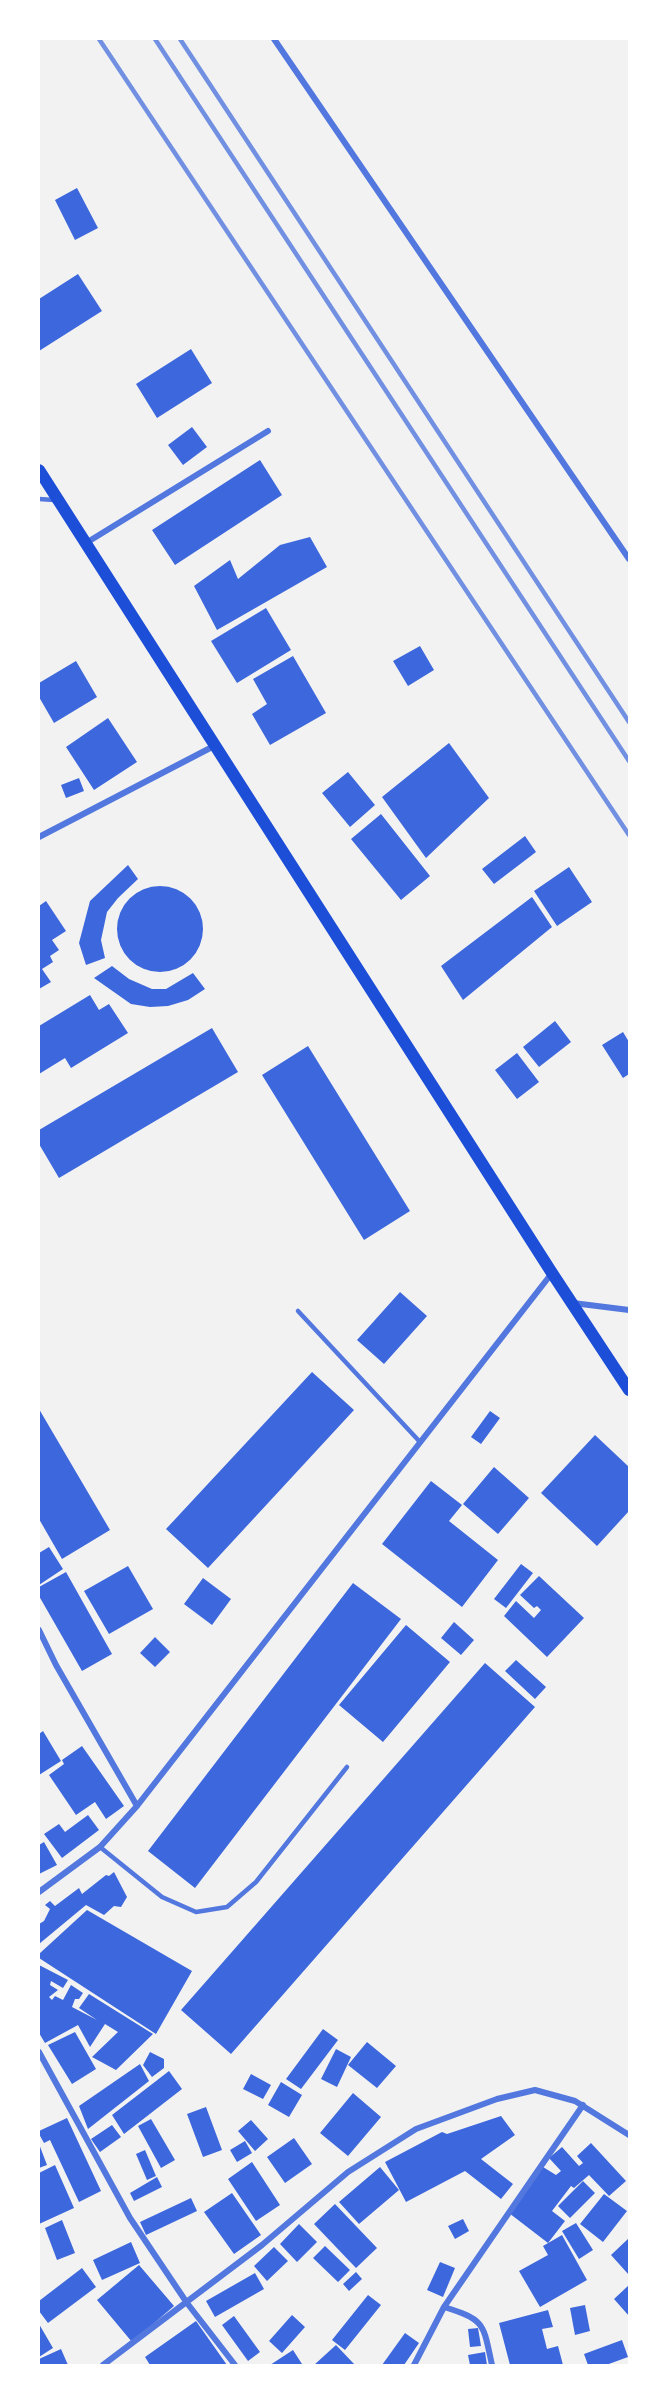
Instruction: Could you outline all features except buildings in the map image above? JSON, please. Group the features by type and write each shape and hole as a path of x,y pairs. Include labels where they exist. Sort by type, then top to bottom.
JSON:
{"main road":[{"path":"39,470 571,1303 629,1390"}],"street":[{"path":"274,39 629,559"},
{"path":"86,543 268,431"},
{"path":"39,837 216,745"},
{"path":"39,1892 100,1847 137,1806 552,1273"},
{"path":"571,1303 629,1310"},
{"path":"39,1630 56,1665 137,1806"},
{"path":"39,2052 130,2218 187,2303 236,2365"},
{"path":"103,2365 262,2245 348,2172 416,2129 497,2099 535,2090 552,2093 583,2105 629,2135"},
{"path":"414,2365 444,2307 583,2105"},
{"path":"444,2307 471,2315 478,2320 484,2329 492,2365"}],"lane":[{"path":"39,499 59,500"},
{"path":"298,1311 420,1442"},
{"path":"100,1847 162,1897 196,1912 227,1907 256,1882 347,1767"}],"railway":[{"path":"99,39 629,835"},
{"path":"155,39 629,761"},
{"path":"180,39 629,722"}]}
